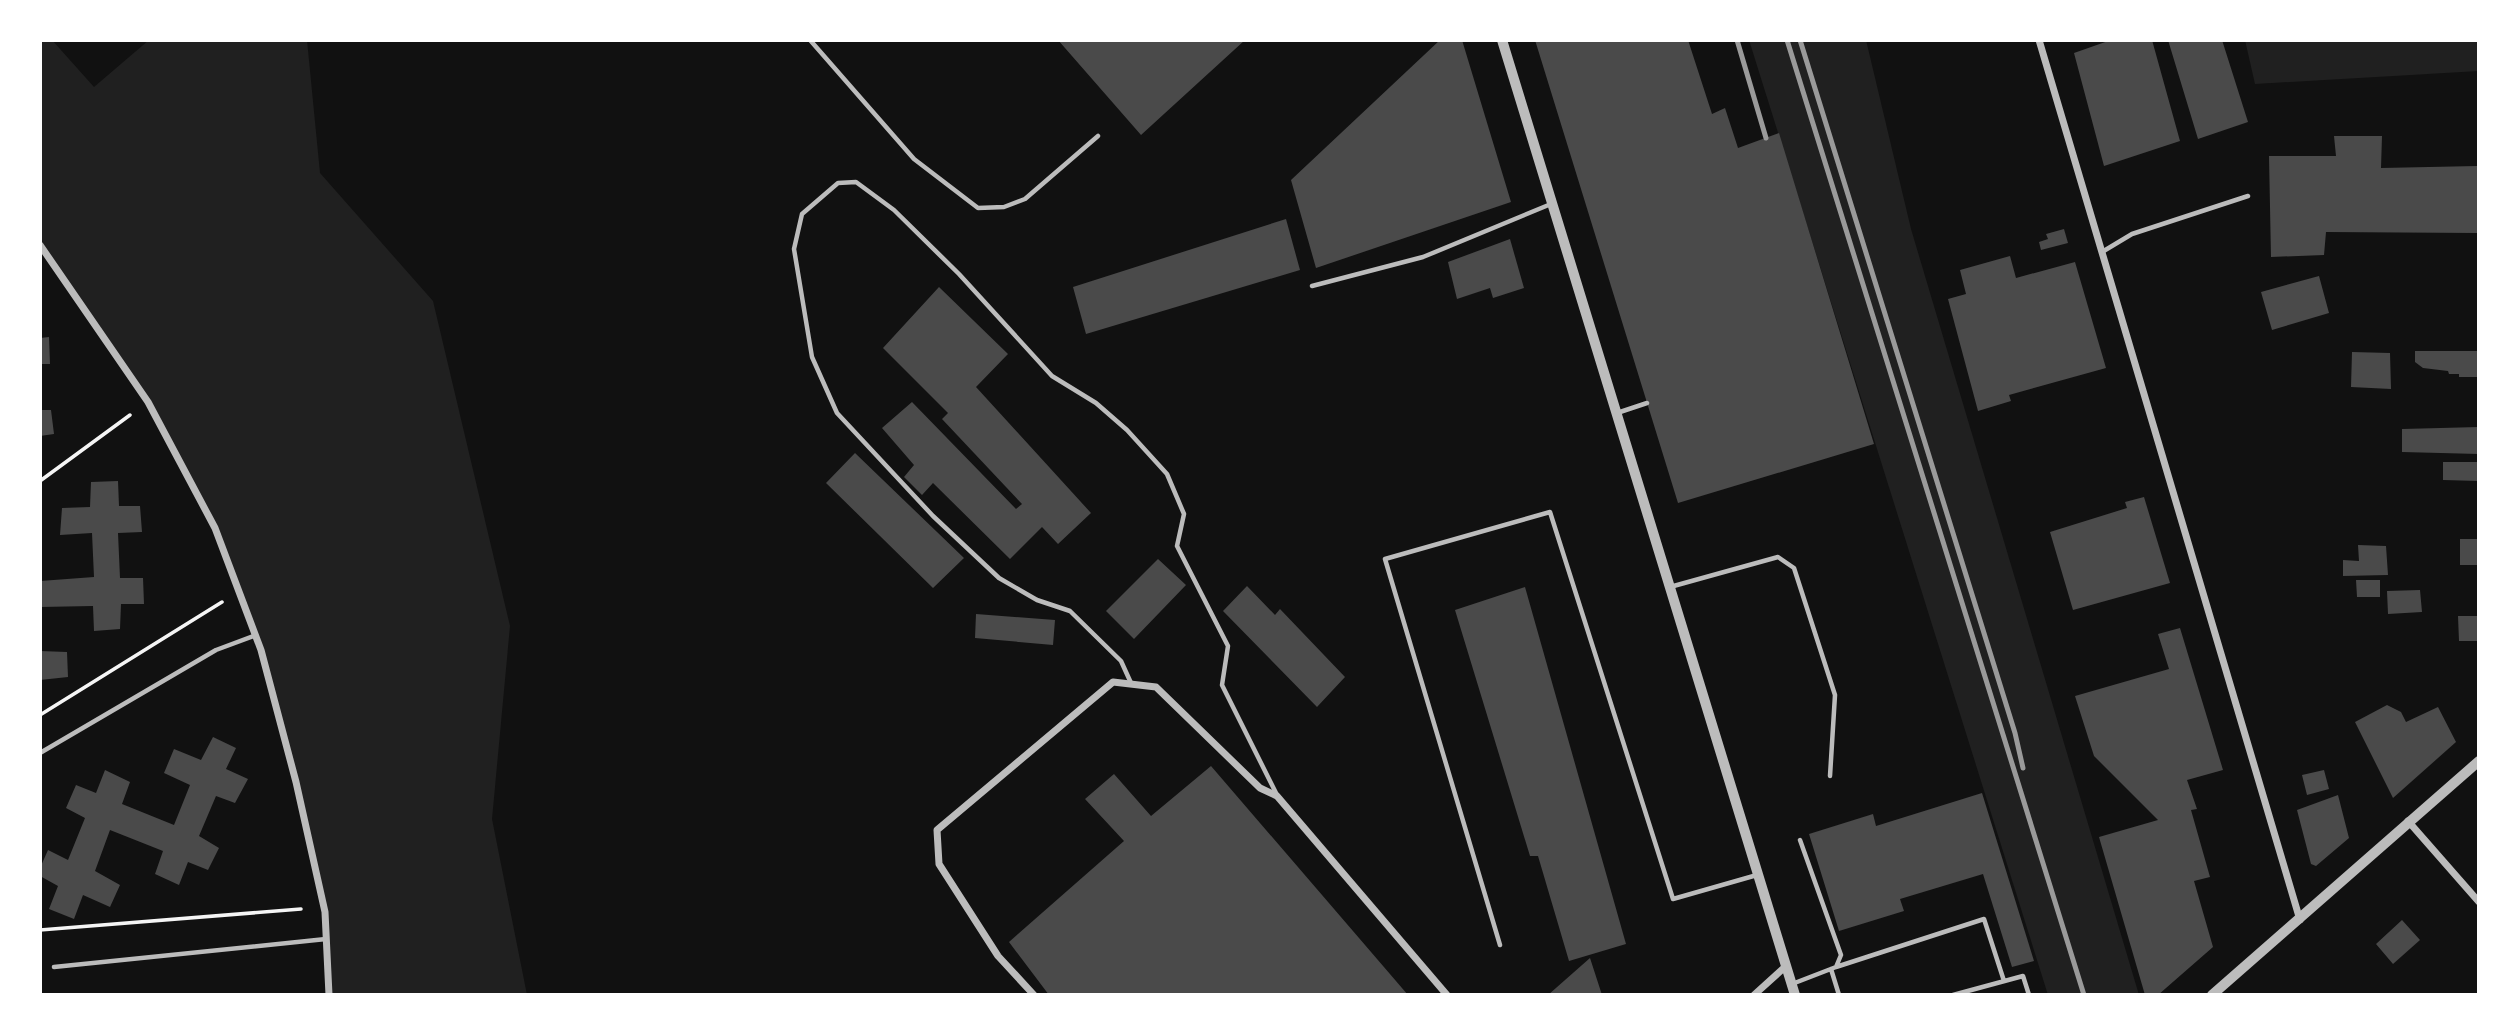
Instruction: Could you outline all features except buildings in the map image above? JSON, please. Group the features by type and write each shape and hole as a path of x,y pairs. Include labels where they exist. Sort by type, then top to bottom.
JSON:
{"street":[{"path":"1502,40 1793,990"},
{"path":"2039,40 2300,920"},
{"path":"40,245 148,402 215,528 256,635 296,782 325,912 329,995"},
{"path":"1034,995 998,956 939,864 937,830 1113,682 1156,687 1260,788 1278,796 1447,995"},
{"path":"2212,995 2479,761"},
{"path":"2408,821 2479,902"},
{"path":"1754,995 1786,966"}],"lane":[{"path":"810,40 914,159 978,208 1004,207 1025,199 1098,136"},
{"path":"1131,684 1121,661 1070,611 1037,600 999,578 933,516 837,413 812,357 794,249 802,214 838,183 856,182 894,210 959,274 1052,376 1096,403 1127,430 1167,474 1184,514 1177,546 1228,646 1222,685 1278,796"},
{"path":"2101,252 2132,234 2248,196"},
{"path":"1312,286 1423,257 1552,203"},
{"path":"1616,413 1647,403"},
{"path":"1500,945 1385,559 1550,512 1673,899 1758,875"},
{"path":"1670,587 1778,557 1794,568 1835,695 1830,776"},
{"path":"40,753 216,650 256,635"},
{"path":"1800,841 1841,955 1833,968 1839,995"},
{"path":"1793,990 1833,968 1984,919 2004,981"},
{"path":"54,967 326,939"},
{"path":"1954,995 2023,976 2029,995"}],"path":[{"path":"40,481 130,415"},
{"path":"40,715 222,602"},
{"path":"40,930 301,909"}],"shaded area":[{"path":"40,40 52,40 94,87 149,40 307,40 320,173 433,301 510,626 492,819 527,995 329,995 325,912 261,650 215,528 148,402 40,245"},
{"path":"1749,40 1866,40 1911,229 2139,995 2048,995"},
{"path":"2245,40 2479,40 2479,71 2255,84"}],"railway":[{"path":"1737,40 1766,138"},
{"path":"1787,40 2084,995"},
{"path":"1800,40 2015,733 2023,768"}]}
